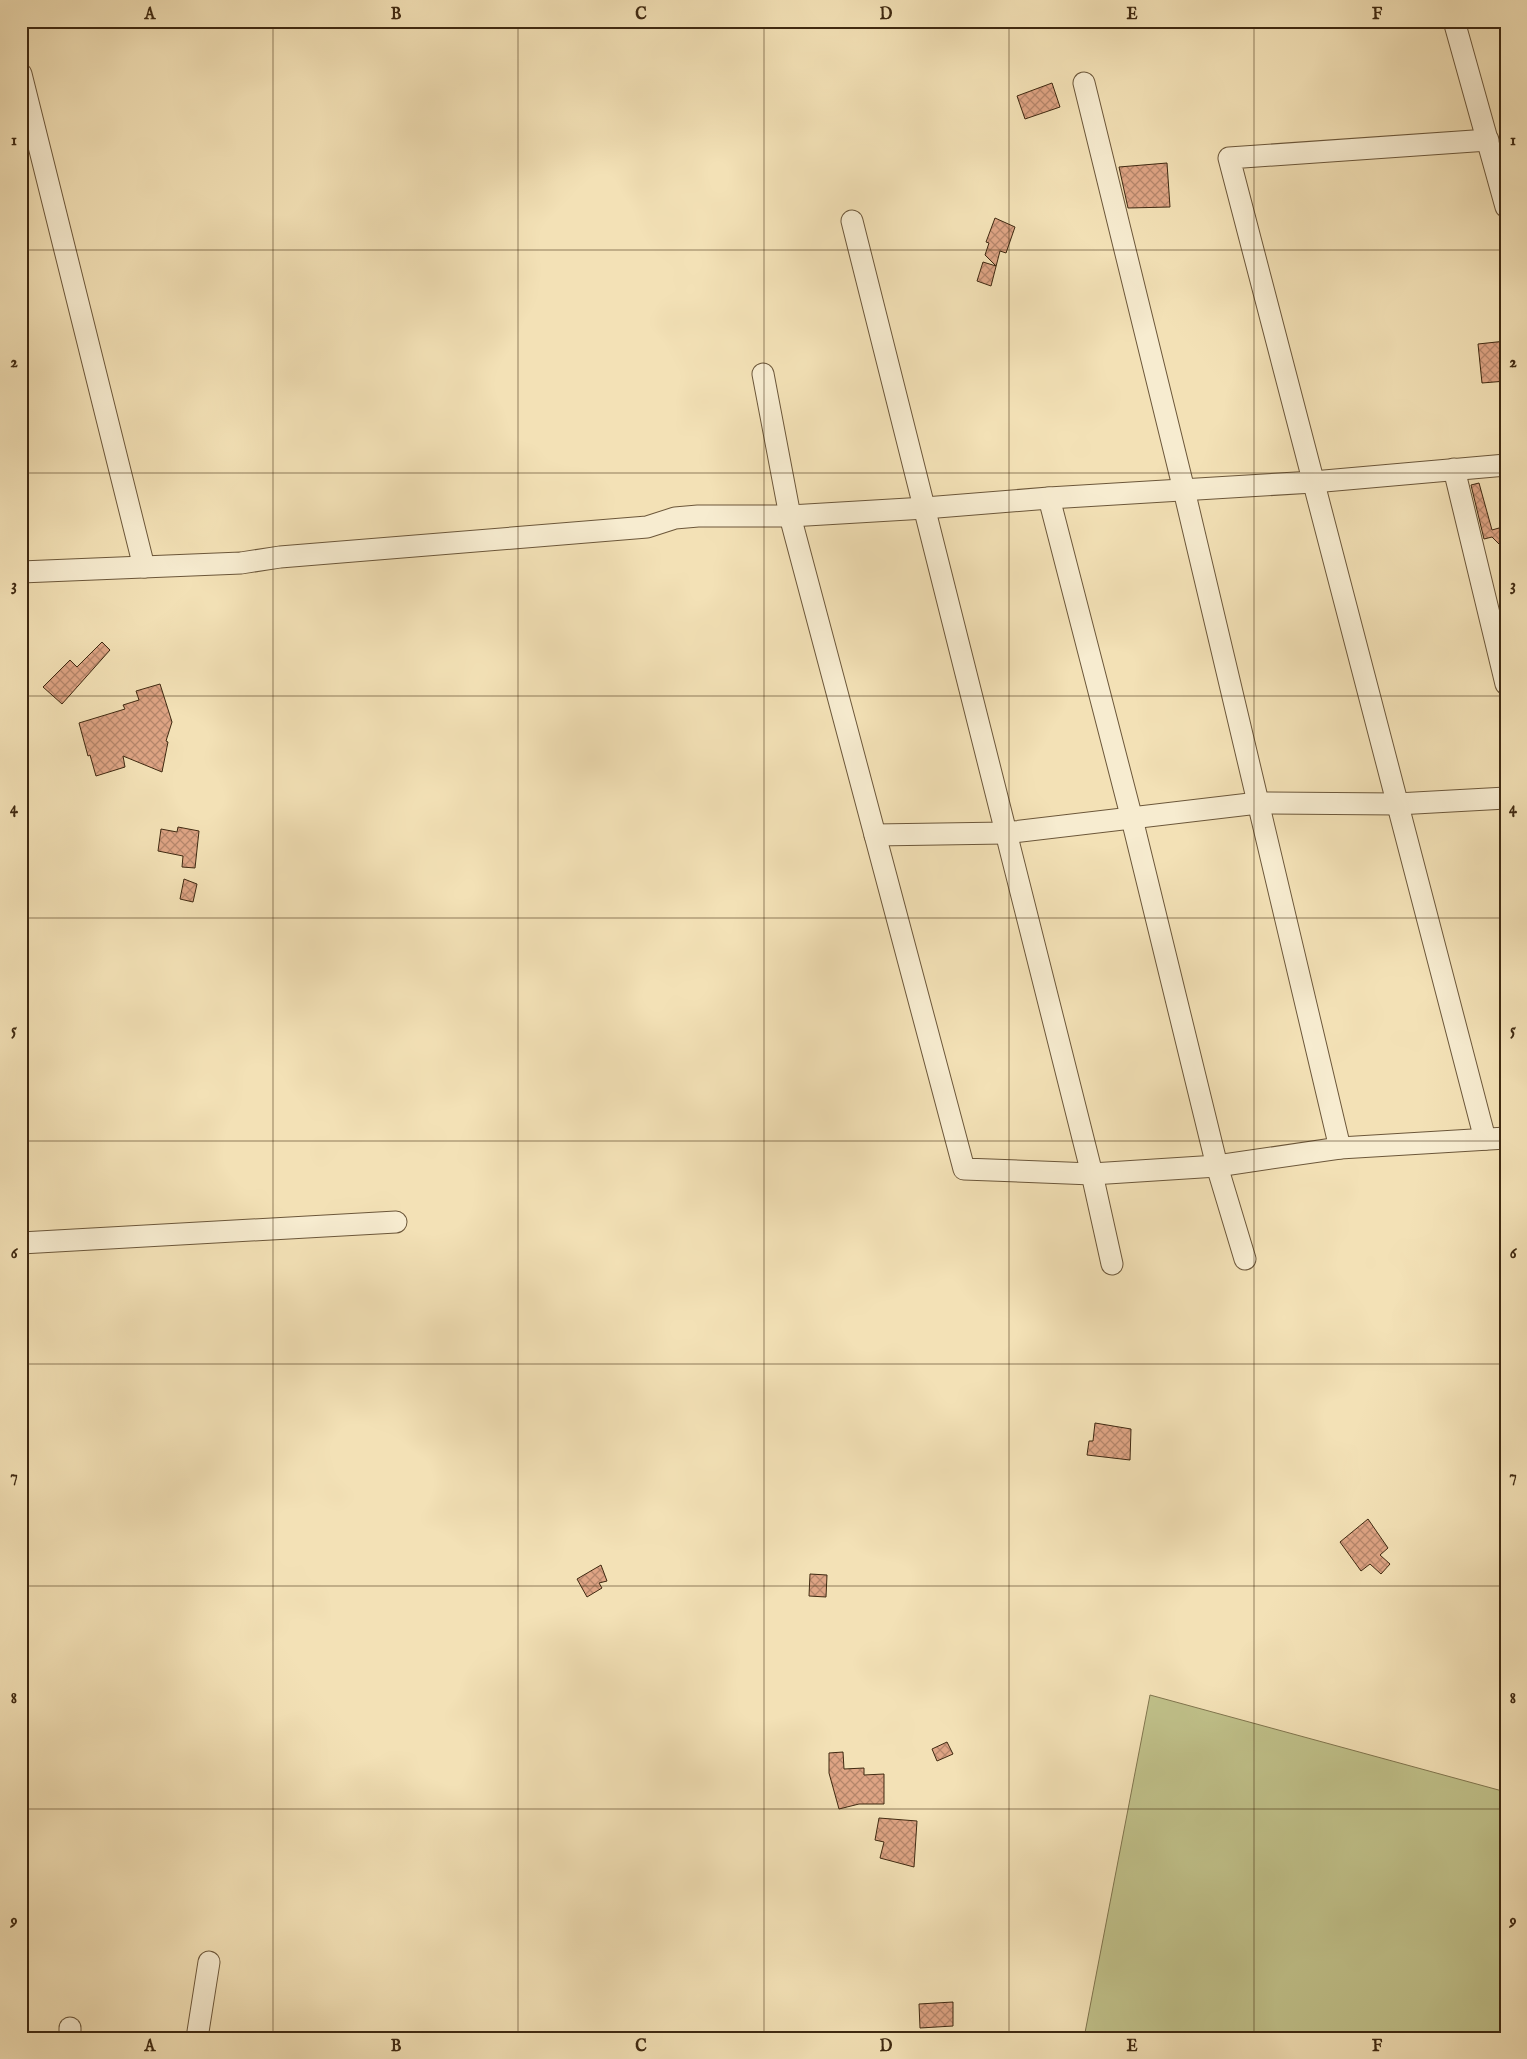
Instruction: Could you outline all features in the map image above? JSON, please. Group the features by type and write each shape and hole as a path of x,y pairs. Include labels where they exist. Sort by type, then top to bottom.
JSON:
{"street":[{"path":"1454,21 1506,207"},
{"path":"21,74 144,567"},
{"path":"1084,83 1184,490 1340,1148"},
{"path":"762,374 790,516 964,1170 1092,1174 1217,1166 1340,1148 1495,1139 1397,804 1229,158 1488,140"},
{"path":"852,221 1092,1174 1112,1264"},
{"path":"22,569 241,563 280,557 647,527 675,518 790,516 924,508 1049,498 1313,482 1506,465"},
{"path":"1454,469 1506,684"},
{"path":"1049,498 1132,819 1217,1166 1245,1259"},
{"path":"875,835 1005,833 1258,804 1397,804 1506,798"},
{"path":"21,1243 396,1222"},
{"path":"197,2038 209,1962"}],"green space":[{"path":"1150,1695 1506,1792 1506,2038 1084,2038"}],"building":[{"path":"1052,83 1060,107 1025,119 1017,96"},
{"path":"1167,163 1170,207 1128,208 1119,167"},
{"path":"995,218 1015,227 1006,253 1000,251 991,286 977,281 983,262 996,266 985,255 989,243 986,242"},
{"path":"1506,341 1506,381 1482,383 1478,344"},
{"path":"1479,483 1492,530 1506,526 1506,551 1492,537 1484,539 1471,485"},
{"path":"102,642 110,650 62,704 43,687 70,660 77,667"},
{"path":"160,684 172,722 166,741 168,742 162,772 123,756 125,767 96,776 90,755 88,756 79,723 125,709 123,705 139,700 136,691"},
{"path":"178,827 199,831 195,868 182,867 183,856 158,851 161,829 177,832"},
{"path":"184,879 197,884 193,902 180,899"},
{"path":"1095,1423 1131,1429 1130,1460 1087,1455 1089,1441 1093,1441"},
{"path":"1368,1519 1388,1548 1380,1555 1390,1564 1381,1574 1370,1564 1361,1571 1340,1542"},
{"path":"601,1565 607,1581 599,1583 602,1588 587,1597 577,1579"},
{"path":"810,1574 827,1575 826,1597 809,1596"},
{"path":"947,1742 953,1754 937,1761 932,1749"},
{"path":"843,1752 844,1769 864,1768 864,1775 884,1774 884,1804 859,1804 839,1809 829,1773 829,1753"},
{"path":"879,1818 917,1821 914,1867 880,1858 884,1842 875,1840"},
{"path":"953,2002 953,2026 920,2028 919,2004"}]}
